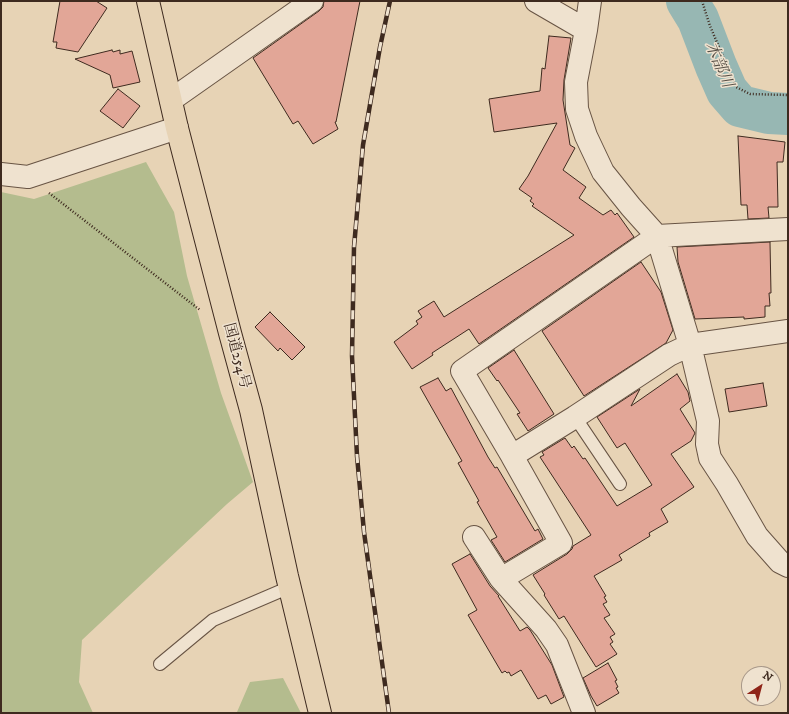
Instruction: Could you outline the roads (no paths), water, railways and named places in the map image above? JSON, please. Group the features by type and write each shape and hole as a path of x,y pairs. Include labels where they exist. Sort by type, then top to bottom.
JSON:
{"highway":[{"name":"国道254号","path":"148,1 177,128 251,410 290,587 320,713"}],"street":[{"path":"171,100 312,1"},
{"path":"536,1 586,30"},
{"path":"590,1 576,82 577,109 584,130 603,172 657,236 690,345 708,421 707,444 710,458 728,484 757,536 780,562 788,566"},
{"path":"1,174 28,177 177,128"},
{"path":"501,579 561,543 462,371 657,236 788,229"},
{"path":"512,456 669,355 690,345 788,331"},
{"path":"474,537 501,579 546,629 557,645 584,713"}],"lane":[{"path":"574,417 620,484"},
{"path":"160,664 213,620 290,587"}],"waterway":[{"name":"木部川","path":"687,1 698,19 727,91 740,106 769,113 788,114"}],"railway":[{"path":"389,713 364,532 357,456 352,356 354,247 363,145 380,47 390,1"}]}
